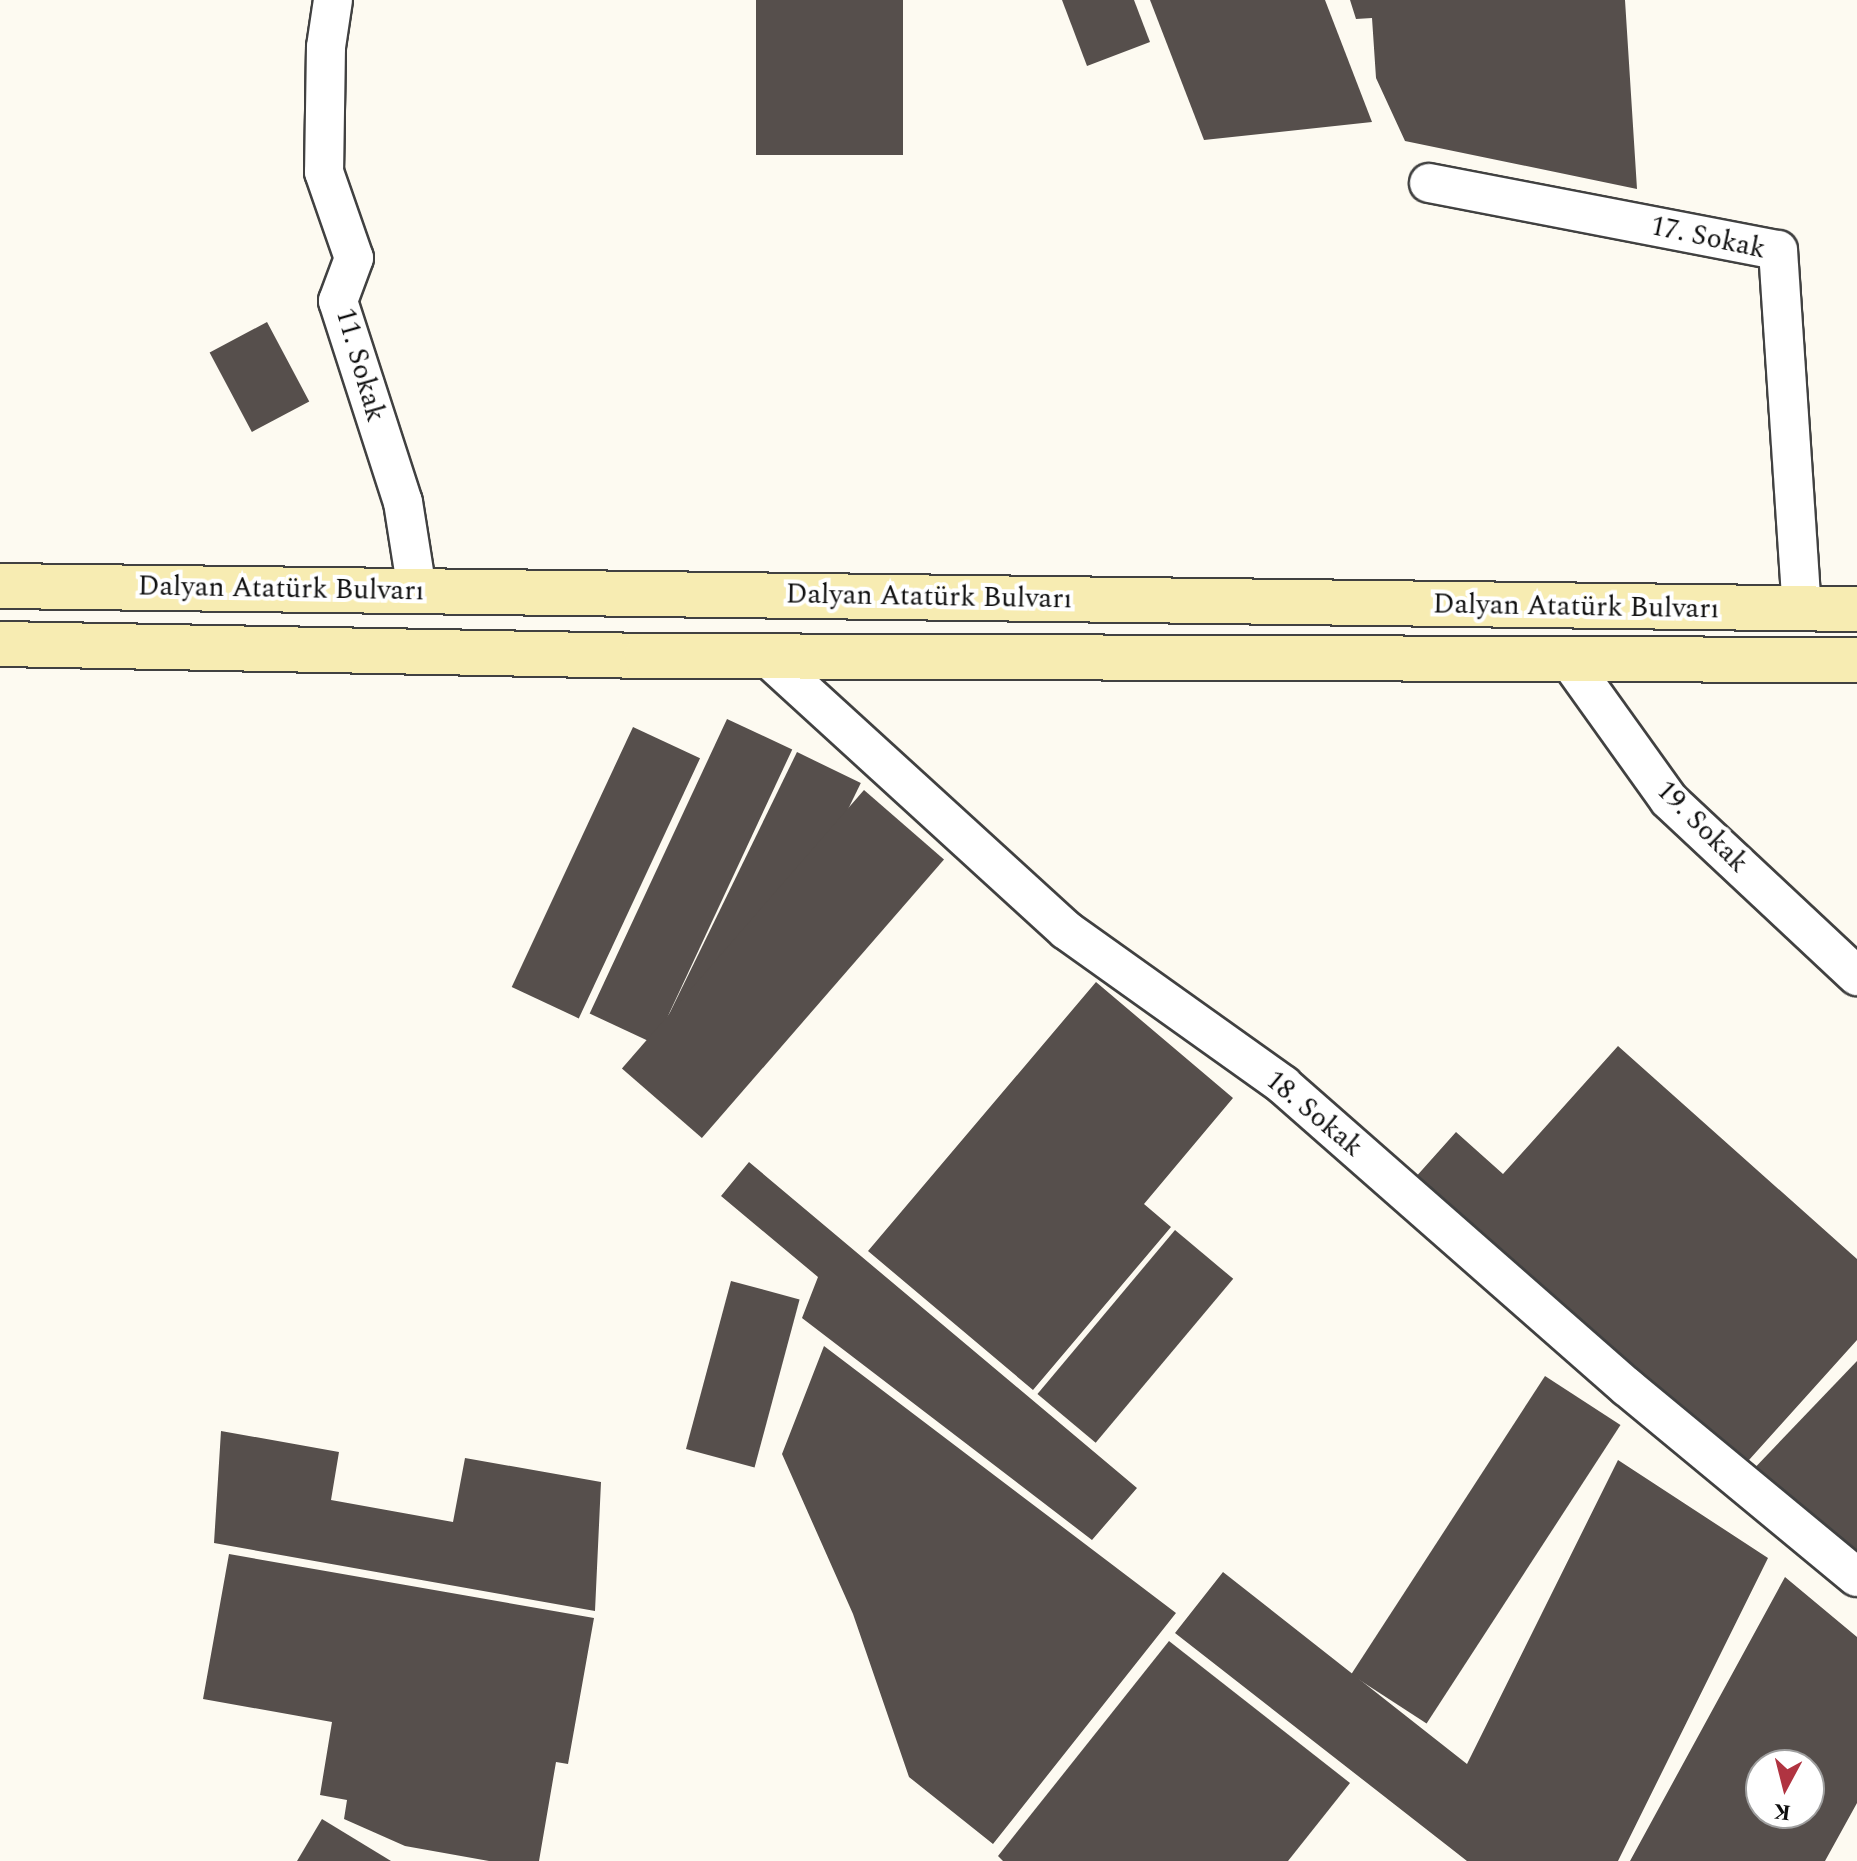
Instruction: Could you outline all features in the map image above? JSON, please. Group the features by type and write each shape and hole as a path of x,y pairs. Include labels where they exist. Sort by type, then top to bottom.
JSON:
{"main road":[{"name":"Dalyan Atatürk Bulvarı","path":"0,586 1857,609"},
{"name":"Dalyan Atatürk Bulvarı","path":"0,644 767,657 1857,660"}],"street":[{"name":"11. Sokak","path":"333,0 326,47 324,172 354,258 338,301 403,502 417,590"},
{"name":"17. Sokak","path":"1429,183 1778,250 1802,609"},
{"name":"18. Sokak","path":"767,657 1066,930 1283,1085 1627,1387 1857,1577"},
{"name":"19. Sokak","path":"1568,659 1669,800 1857,976"}],"building":[{"path":"756,0 903,0 903,155 756,155"},
{"path":"1062,0 1134,0 1150,42 1087,66"},
{"path":"1150,0 1325,0 1372,122 1204,140"},
{"path":"1350,0 1625,0 1637,189 1405,141 1376,78 1372,18 1356,19"},
{"path":"267,322 309,401 252,432 210,353"},
{"path":"727,719 792,749 655,1044 590,1014"},
{"path":"633,727 700,758 579,1018 512,987"},
{"path":"797,752 861,783 721,1070 657,1039"},
{"path":"864,790 944,860 702,1138 622,1068"},
{"path":"1096,982 1233,1098 1144,1204 1171,1227 1033,1390 868,1251"},
{"path":"1618,1046 1857,1259 1857,1340 1740,1470 1414,1179 1456,1132 1503,1174"},
{"path":"749,1162 1137,1488 1092,1540 802,1318 818,1277 721,1196"},
{"path":"1175,1230 1233,1279 1096,1443 1037,1394"},
{"path":"731,1281 800,1299 755,1467 686,1449"},
{"path":"824,1346 1176,1613 993,1844 909,1777 853,1614 782,1454"},
{"path":"1857,1361 1857,1571 1747,1476"},
{"path":"1545,1376 1620,1425 1427,1724 1351,1675"},
{"path":"221,1431 339,1452 331,1500 453,1522 465,1458 601,1482 595,1611 214,1543"},
{"path":"1618,1460 1768,1558 1618,1861 1467,1861 1175,1633 1223,1572 1467,1764"},
{"path":"229,1554 594,1618 568,1764 556,1762 539,1861 489,1861 405,1846 344,1819 347,1800 320,1795 332,1722 203,1699"},
{"path":"1785,1577 1857,1637 1857,1803 1825,1861 1630,1861"},
{"path":"1169,1641 1350,1783 1288,1861 1003,1861 998,1856"},
{"path":"322,1819 391,1861 297,1861"}]}
